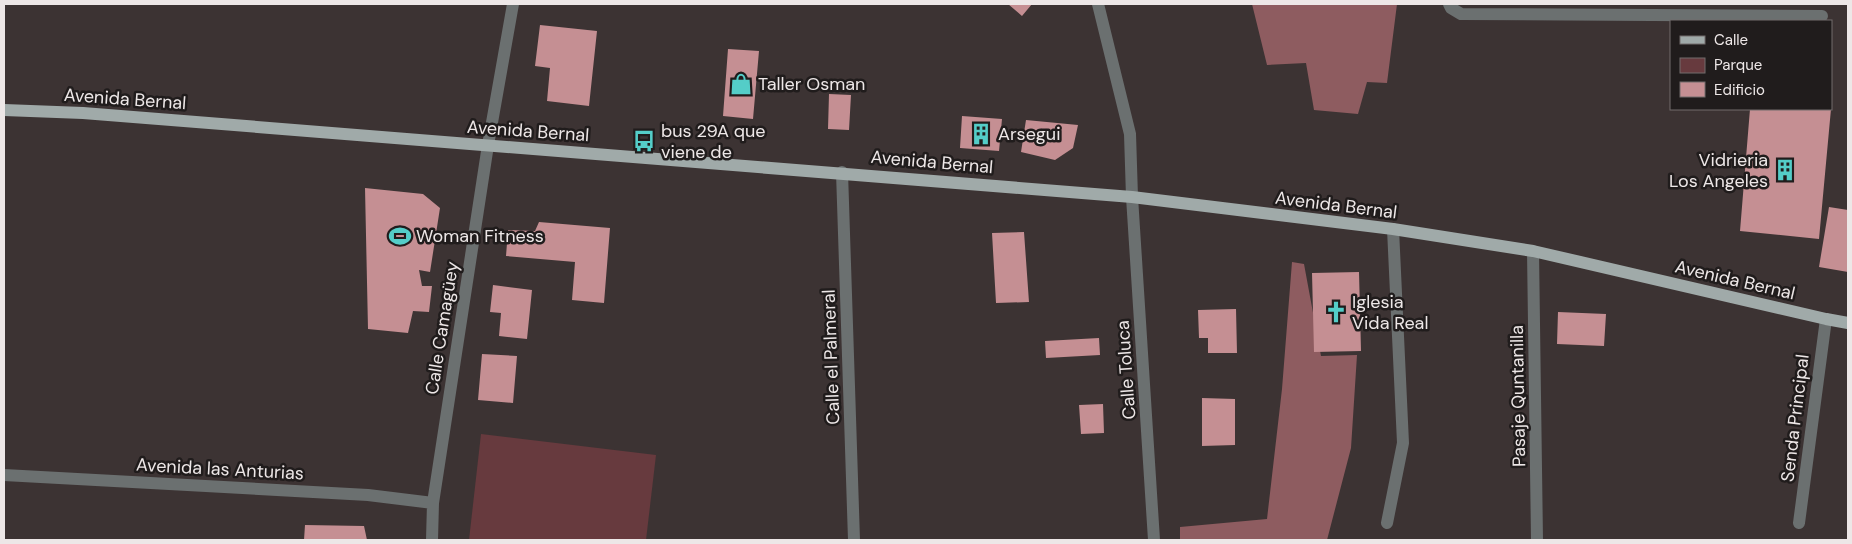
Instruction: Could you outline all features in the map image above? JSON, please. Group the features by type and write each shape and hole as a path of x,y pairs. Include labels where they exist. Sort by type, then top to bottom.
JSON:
{"main road":[{"name":"Avenida Bernal","path":"4,110 83,112 1132,197 1393,229 1533,251 1826,319 1848,322"}],"street":[{"name":"Calle Camagüey","path":"432,540 433,504 488,145 513,4"},
{"name":"Calle Toluca","path":"1098,4 1130,134 1132,197 1154,540"},
{"path":"1449,4 1451,8 1461,14 1822,16"},
{"name":"Calle el Palmeral","path":"842,172 854,540"},
{"path":"1387,523 1403,443 1393,229"},
{"name":"Pasaje Quntanilla","path":"1533,251 1537,540"},
{"name":"Senda Principal","path":"1799,523 1826,319"},
{"name":"Avenida las Anturias","path":"4,475 368,495 433,504"}],"green space":[{"path":"481,434 656,455 646,540 469,540"}],"shaded area":[{"path":"1252,4 1397,4 1387,83 1367,82 1358,114 1314,110 1306,63 1267,65"},
{"path":"1292,262 1304,264 1321,356 1357,355 1351,448 1327,540 1180,540 1180,527 1267,519 1282,389"}],"building":[{"path":"1008,4 1032,4 1022,16"},
{"path":"540,25 597,31 589,106 547,101 550,68 535,66"},
{"name":"Taller Osman","path":"728,49 759,51 753,119 723,116"},
{"path":"829,94 851,95 849,130 828,129"},
{"name":"Vidrieria Los Angeles","path":"1750,110 1831,110 1819,239 1740,231"},
{"name":"Arsegui","path":"962,116 1002,119 999,151 960,148"},
{"path":"1026,120 1078,125 1073,148 1055,160 1021,152"},
{"name":"Woman Fitness","path":"365,188 423,194 440,208 430,272 419,270 422,286 432,286 429,312 413,311 408,333 368,329"},
{"path":"1829,207 1848,210 1848,272 1819,267"},
{"path":"539,222 610,228 604,303 572,300 575,262 506,256 508,230 535,231"},
{"path":"1024,232 1029,302 996,303 992,233"},
{"name":"Iglesia Vida Real","path":"1359,272 1361,351 1314,352 1312,273"},
{"path":"493,285 532,290 527,339 499,336 501,313 490,312"},
{"path":"1236,309 1237,353 1208,353 1208,338 1199,338 1198,310"},
{"path":"1558,312 1606,314 1604,346 1557,344"},
{"path":"1099,338 1100,355 1046,358 1045,341"},
{"path":"482,354 517,356 513,403 478,400"},
{"path":"1202,398 1235,399 1235,445 1202,446"},
{"path":"1103,404 1104,433 1081,434 1079,405"},
{"path":"305,525 364,526 367,540 304,540"}],"place":[{"name":"Taller Osman","path":"741,84"},
{"name":"Arsegui","path":"981,134"},
{"name":"bus 29A que viene de","path":"644,141"},
{"name":"Vidrieria Los Angeles","path":"1785,170"},
{"name":"Woman Fitness","path":"400,236"},
{"name":"Iglesia Vida Real","path":"1336,312"}]}
